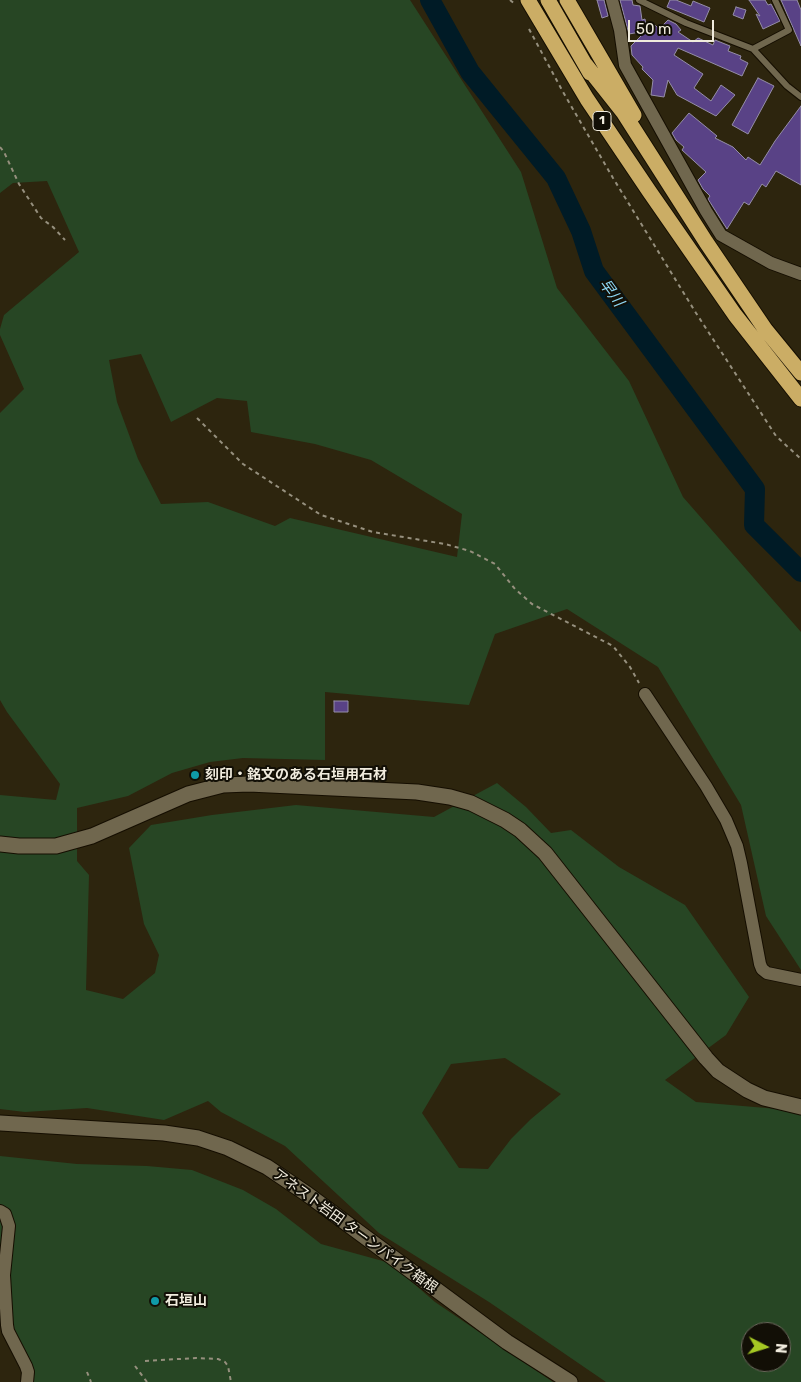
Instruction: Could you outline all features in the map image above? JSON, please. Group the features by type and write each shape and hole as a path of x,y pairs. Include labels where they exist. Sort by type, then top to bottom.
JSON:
{"highway":[{"name":"1","path":"548,0 585,64 611,118 682,237"},
{"name":"1","path":"567,0 628,105 670,185"},
{"name":"1","path":"524,6 735,315 801,399"},
{"name":"1","path":"585,64 623,112 765,329 801,373"}],"street":[{"path":"612,0 620,30 625,65 721,235 771,263 801,274"},
{"path":"645,694 706,786 726,820 739,854 762,969 767,973 801,980"},
{"path":"0,844 56,846 92,836 188,794 223,786 249,784 417,792 450,797 472,803 520,830 545,853 718,1071 747,1090 764,1098 801,1107"},
{"name":"アネスト岩田 ターンパイク箱根","path":"0,1123 164,1133 198,1138 228,1148 267,1167 307,1194 507,1342 570,1382"},
{"path":"0,1211 5,1214 9,1226 4,1275 7,1325 8,1331 26,1366 28,1372 27,1382"}],"lane":[{"path":"639,0 686,23 754,49 787,86 801,97"},
{"path":"754,49 789,30 775,0"}],"path":[{"path":"510,0 515,4 524,6"},
{"path":"528,28 612,178 696,313 776,436 801,458"},
{"path":"0,147 19,184 40,218 53,227 65,240"},
{"path":"197,418 243,464 321,515 373,532 445,544 470,551 496,564 515,589 532,604 613,646 630,667 645,694"},
{"path":"145,1361 196,1358 218,1359 225,1362 228,1366 231,1382"},
{"path":"135,1366 146,1382"},
{"path":"87,1372 91,1382"}],"green space":[{"path":"0,0 410,0 521,172 557,288 629,381 683,497 801,632 801,970 766,916 741,805 658,667 567,609 495,634 469,705 325,692 325,760 243,758 210,762 172,773 128,796 77,808 77,861 89,875 86,990 123,999 155,973 159,955 144,924 129,848 151,825 212,815 296,805 434,817 497,783 526,807 551,833 571,830 619,867 685,905 749,997 726,1035 665,1080 696,1102 801,1111 801,1382 606,1382 489,1302 379,1233 285,1146 221,1112 208,1101 164,1120 87,1108 25,1112 0,1109 0,795 56,800 60,784 0,700 0,413 24,389 0,335 0,329 4,315 79,252 47,181 13,183 0,193","holes":["141,354 171,422 217,398 247,401 251,432 315,444 371,460 462,514 457,557 290,518 275,526 208,502 161,504 138,459 117,402 109,360","505,1058 561,1094 511,1139 488,1169 459,1168 422,1113 451,1064"]},
{"path":"0,1156 77,1164 147,1166 192,1170 243,1190 276,1209 321,1244 390,1263 435,1302 553,1382 30,1382 11,1327 0,1259"}],"building":[{"path":"597,0 604,0 608,16 602,18"},
{"path":"620,0 632,0 633,5 640,6 642,20 645,19 647,33 655,25 659,29 668,20 676,24 681,30 678,32 693,42 698,38 713,45 715,40 730,46 728,51 741,56 740,59 748,63 742,76 678,48 674,55 703,74 694,88 711,101 721,85 735,95 716,116 677,95 668,80 664,97 651,95 653,80 632,55 631,46 646,31 629,34"},
{"path":"670,0 676,0 691,6 693,1 710,8 704,22 667,7"},
{"path":"749,0 765,0 768,5 771,4 780,21 763,29 756,14 760,16"},
{"path":"781,0 797,0 801,10 801,46"},
{"path":"736,7 746,10 743,19 733,15"},
{"path":"758,78 774,86 748,134 732,125"},
{"path":"801,106 801,185 776,171 766,187 762,184 749,205 744,202 727,229 708,199 710,196 698,180 706,172 682,150 684,147 676,140 672,133 689,113 717,136 715,138 733,147 746,160 748,157 760,165"},
{"path":"334,701 348,701 348,712 334,712"}],"waterway":[{"name":"早川","path":"430,0 470,72 556,178 581,231 594,271 755,489 754,525 801,572"}],"place":[{"name":"刻印・銘文のある石垣用石材","path":"195,775"},
{"name":"石垣山","path":"155,1301"}]}
